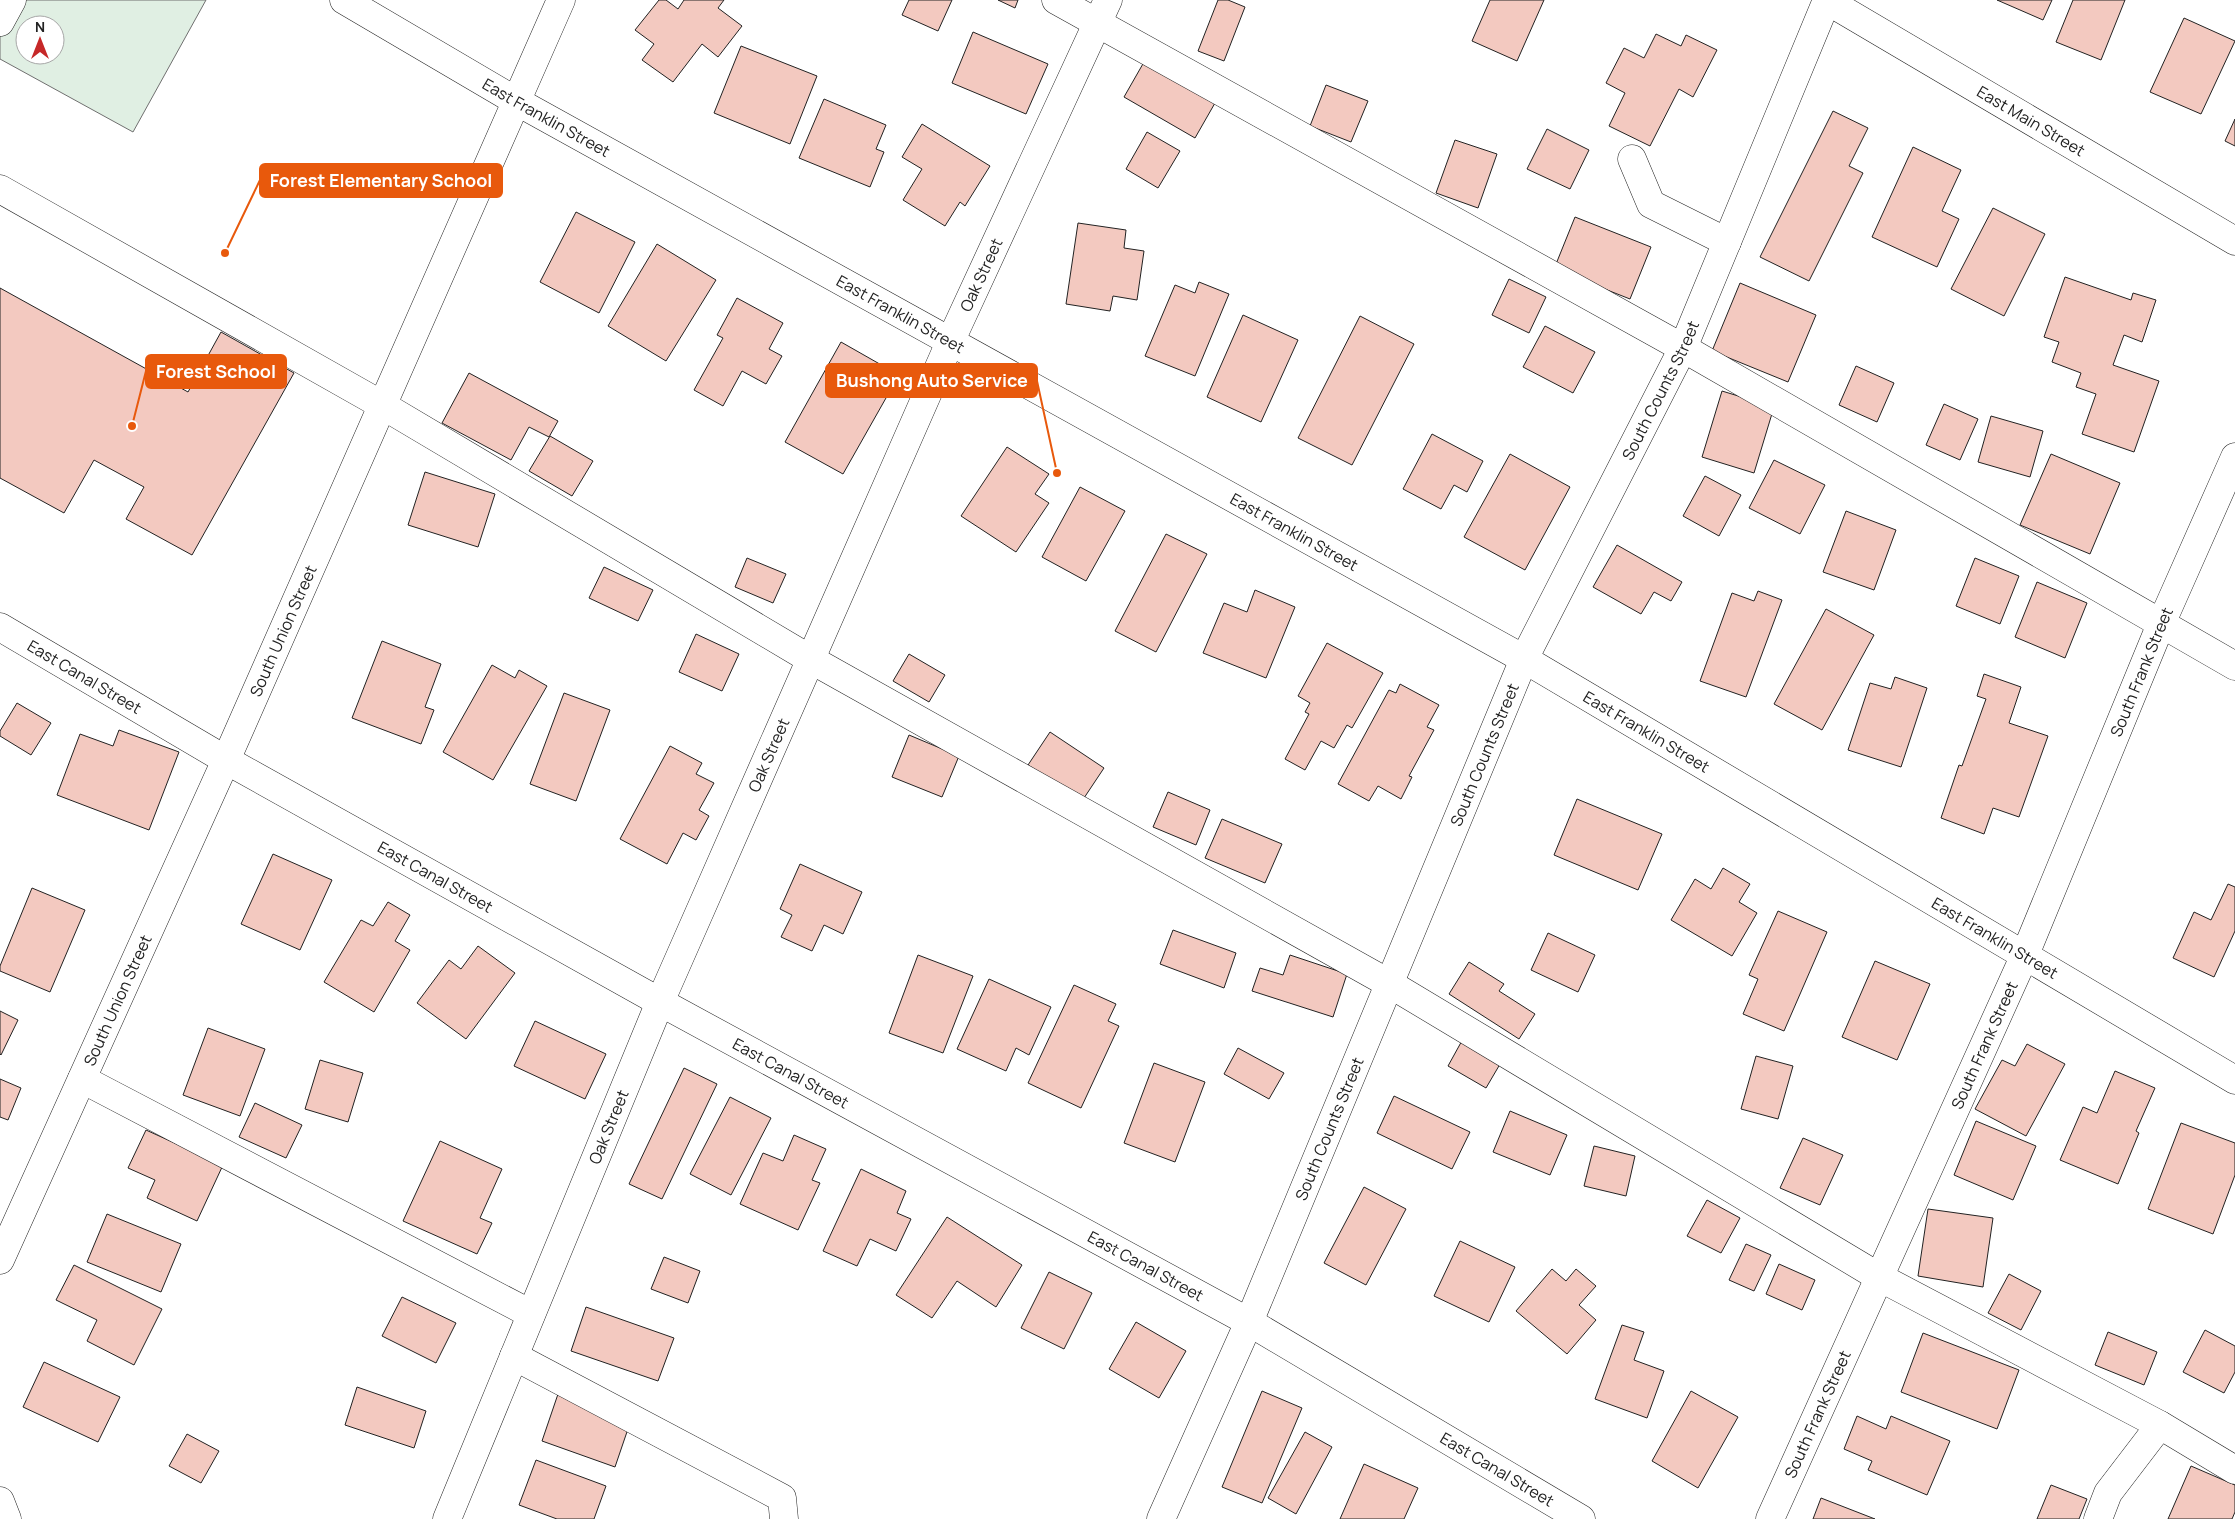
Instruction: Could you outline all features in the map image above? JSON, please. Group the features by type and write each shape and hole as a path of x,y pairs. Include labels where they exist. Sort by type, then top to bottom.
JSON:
{"street":[{"path":"0,22 12,0"},
{"name":"East Franklin Street","path":"344,0 516,101 951,340 1524,660 2235,1080"},
{"name":"South Union Street","path":"0,1260 226,760 561,0"},
{"path":"1056,0 1102,12 2235,666"},
{"name":"East Main Street","path":"1826,0 2235,241"},
{"name":"South Counts Street","path":"1161,1519 1249,1322 1524,660 1684,348 1826,0"},
{"name":"Oak Street","path":"447,1519 660,1002 951,340 1102,12"},
{"path":"1632,158 1651,204 1727,242"},
{"path":"0,189 382,406 810,660 1390,984 1879,1277 2160,1425 2235,1470"},
{"name":"South Frank Street","path":"1770,1519 2024,957 2161,624 2235,457"},
{"name":"East Canal Street","path":"0,627 226,760 660,1002 1249,1322 1581,1519"},
{"path":"82,1079 531,1314"},
{"path":"514,1356 782,1498 784,1519"},
{"path":"2098,1519 2108,1493 2160,1425"},
{"path":"0,1501 7,1519"}],"green space":[{"path":"12,0 206,0 133,132 0,59 0,22"}],"building":[{"path":"659,0 666,0 678,9 684,0 724,0 718,8 742,26 718,57 702,44 673,82 642,60 654,44 635,30"},
{"path":"909,0 952,0 938,31 902,15"},
{"path":"998,0 1018,0 1015,8"},
{"path":"1218,0 1228,0 1245,7 1224,61 1198,51"},
{"path":"1490,0 1544,0 1517,61 1472,41"},
{"path":"1997,0 2052,0 2043,20"},
{"path":"2073,0 2125,0 2101,60 2056,42"},
{"path":"2184,18 2235,41 2201,114 2150,92"},
{"path":"973,32 1048,64 1026,114 952,83"},
{"path":"1656,34 1681,46 1686,35 1717,50 1693,97 1679,89 1650,146 1609,126 1625,93 1606,83 1624,48 1644,58"},
{"path":"741,46 817,76 790,144 714,113"},
{"path":"1144,62 1215,103 1195,138 1124,97"},
{"path":"1326,85 1368,101 1351,142 1310,126"},
{"path":"824,99 886,125 876,149 884,152 870,187 799,158"},
{"path":"1833,111 1868,128 1849,166 1863,173 1809,281 1760,257"},
{"path":"2235,119 2235,146 2225,141"},
{"path":"922,124 990,166 965,206 960,202 945,226 903,200 922,169 902,157"},
{"path":"1547,129 1589,150 1570,189 1527,169"},
{"path":"1147,132 1180,151 1158,188 1126,169"},
{"path":"1455,140 1497,154 1478,208 1436,193"},
{"path":"1913,147 1961,170 1942,211 1959,219 1937,267 1872,237"},
{"path":"1993,208 2045,234 2004,316 1951,289"},
{"path":"576,212 635,242 599,313 540,282"},
{"path":"1575,217 1651,247 1630,299 1554,269"},
{"path":"1078,223 1126,230 1124,248 1144,251 1137,300 1113,296 1110,311 1066,304"},
{"path":"657,244 716,280 666,361 608,326"},
{"path":"2065,277 2131,300 2133,293 2156,300 2142,342 2124,335 2113,365 2159,381 2134,452 2082,434 2096,394 2076,387 2081,373 2052,362 2059,342 2044,337"},
{"path":"1509,279 1546,297 1529,333 1492,315"},
{"path":"1199,282 1229,294 1195,376 1145,356 1175,285 1195,293"},
{"path":"1740,283 1816,315 1788,382 1712,351"},
{"path":"0,288 188,392 221,332 294,373 192,555 126,519 144,487 94,460 64,513 0,478"},
{"path":"737,298 783,323 769,349 782,356 766,384 742,371 723,406 694,390 723,338 717,335"},
{"path":"1243,315 1298,340 1261,422 1207,397"},
{"path":"1360,316 1414,344 1352,465 1298,438"},
{"path":"1545,326 1595,352 1573,393 1523,367"},
{"path":"841,342 899,375 843,474 785,442"},
{"path":"1856,366 1894,383 1877,422 1839,405"},
{"path":"469,373 558,421 549,437 529,427 511,460 442,423"},
{"path":"1722,391 1774,407 1754,473 1702,457"},
{"path":"1944,404 1978,419 1960,460 1926,445"},
{"path":"1991,416 2043,431 2030,477 1978,462"},
{"path":"1432,434 1483,461 1467,492 1454,485 1441,509 1403,489"},
{"path":"550,436 593,461 572,496 529,471"},
{"path":"1007,447 1049,474 1035,494 1049,503 1016,552 961,516"},
{"path":"1510,454 1570,487 1525,570 1464,537"},
{"path":"2051,454 2120,483 2090,554 2020,525"},
{"path":"1774,460 1825,485 1800,534 1749,508"},
{"path":"425,472 495,494 478,547 408,525"},
{"path":"1705,476 1741,495 1719,536 1683,516"},
{"path":"1080,487 1125,511 1086,581 1042,557"},
{"path":"1846,511 1896,530 1874,590 1823,572"},
{"path":"1166,534 1207,554 1156,652 1115,631"},
{"path":"1617,545 1682,582 1671,601 1654,592 1641,614 1593,587"},
{"path":"747,558 786,574 773,603 735,587"},
{"path":"1975,558 2019,576 2000,624 1956,606"},
{"path":"604,567 653,590 638,621 589,598"},
{"path":"2037,582 2087,603 2065,658 2015,637"},
{"path":"1255,590 1295,607 1266,678 1203,653 1224,603 1247,612"},
{"path":"1758,591 1782,600 1746,697 1700,681 1732,593 1754,601"},
{"path":"1826,609 1874,635 1822,730 1774,704"},
{"path":"696,634 739,654 722,691 679,672"},
{"path":"382,641 441,664 425,707 434,710 421,744 352,718"},
{"path":"1327,643 1383,673 1352,728 1347,725 1334,748 1321,741 1305,770 1285,759 1309,714 1305,712 1310,703 1298,696"},
{"path":"909,654 945,675 929,702 893,681"},
{"path":"492,665 515,678 519,670 547,686 493,780 443,752"},
{"path":"1984,674 2021,687 2009,723 2048,736 2019,817 1993,808 1984,834 1941,818 1959,765 1962,766 1986,699 1977,696"},
{"path":"1895,677 1927,688 1901,767 1848,750 1870,683 1891,689"},
{"path":"1400,684 1439,705 1427,727 1434,730 1409,776 1412,777 1401,799 1378,786 1369,801 1338,784 1389,690 1396,693"},
{"path":"564,693 610,710 576,801 530,784"},
{"path":"17,703 51,723 31,755 0,736 0,731"},
{"path":"119,730 179,752 149,830 57,795 80,734 113,746"},
{"path":"1050,732 1104,768 1082,801 1028,765"},
{"path":"909,735 959,756 942,797 892,777"},
{"path":"670,746 702,763 696,774 714,783 699,810 709,816 696,840 683,833 667,864 620,839"},
{"path":"1168,792 1210,810 1196,845 1153,827"},
{"path":"1577,799 1662,834 1638,890 1554,855"},
{"path":"1222,819 1282,844 1265,883 1205,858"},
{"path":"273,854 332,880 300,950 241,924"},
{"path":"800,864 862,892 843,934 824,925 812,951 781,937 792,915 780,909"},
{"path":"1723,868 1750,884 1739,902 1757,913 1732,956 1671,920 1695,879 1711,889"},
{"path":"2228,884 2235,887 2235,931 2214,977 2173,958 2194,912 2211,920"},
{"path":"32,888 85,910 50,992 0,971 0,966"},
{"path":"388,902 410,915 395,941 410,950 374,1012 324,982 361,920 373,926"},
{"path":"1778,911 1827,932 1784,1031 1743,1014 1758,979 1749,975"},
{"path":"1173,930 1236,953 1224,988 1160,964"},
{"path":"1548,933 1595,955 1578,992 1531,970"},
{"path":"478,946 515,973 466,1039 417,1003 449,960 461,969"},
{"path":"918,955 973,976 943,1053 889,1033"},
{"path":"1290,955 1347,974 1333,1017 1252,991 1260,968 1283,975"},
{"path":"1875,961 1930,984 1897,1060 1842,1037"},
{"path":"1469,962 1504,984 1499,991 1535,1014 1519,1039 1449,994"},
{"path":"989,979 1051,1007 1029,1055 1016,1048 1006,1071 957,1049"},
{"path":"1074,985 1116,1004 1108,1021 1119,1026 1081,1108 1028,1083"},
{"path":"0,1011 18,1020 1,1055 0,1054"},
{"path":"535,1021 606,1054 585,1099 514,1066"},
{"path":"208,1028 265,1049 240,1116 183,1095"},
{"path":"1464,1037 1503,1059 1486,1088 1448,1066"},
{"path":"2027,1044 2065,1064 2026,1136 1975,1109 2002,1060 2015,1066"},
{"path":"1238,1048 1284,1073 1269,1099 1224,1074"},
{"path":"1756,1056 1793,1066 1778,1119 1741,1109"},
{"path":"320,1060 363,1073 348,1122 305,1109"},
{"path":"1154,1063 1205,1082 1175,1162 1124,1143"},
{"path":"684,1068 717,1084 662,1199 629,1184"},
{"path":"2115,1071 2155,1088 2136,1131 2139,1133 2118,1184 2060,1160 2083,1107 2097,1113"},
{"path":"0,1079 21,1088 8,1120 0,1117"},
{"path":"1394,1096 1470,1132 1452,1169 1377,1133"},
{"path":"730,1097 771,1118 731,1195 690,1174"},
{"path":"255,1103 302,1125 286,1158 239,1137"},
{"path":"1510,1111 1567,1135 1550,1175 1493,1152"},
{"path":"1976,1121 2036,1146 2013,1200 1954,1175"},
{"path":"2181,1123 2235,1143 2235,1175 2213,1234 2148,1209"},
{"path":"146,1130 223,1165 197,1221 147,1198 155,1180 128,1168"},
{"path":"794,1135 826,1149 812,1180 820,1183 798,1230 740,1204 763,1153 783,1161"},
{"path":"1803,1138 1843,1155 1820,1205 1780,1188"},
{"path":"440,1141 502,1169 480,1218 492,1223 477,1254 403,1221"},
{"path":"1594,1146 1635,1156 1626,1196 1584,1186"},
{"path":"861,1169 906,1191 897,1213 911,1219 896,1251 870,1239 857,1266 823,1251"},
{"path":"1364,1187 1406,1209 1366,1285 1324,1263"},
{"path":"1707,1200 1740,1218 1721,1253 1687,1236"},
{"path":"1928,1209 1993,1218 1983,1287 1918,1276"},
{"path":"107,1214 181,1244 161,1292 87,1262"},
{"path":"947,1217 1022,1265 996,1307 957,1281 932,1318 896,1295"},
{"path":"1460,1241 1515,1267 1489,1322 1434,1296"},
{"path":"1746,1244 1771,1255 1754,1291 1729,1280"},
{"path":"664,1257 700,1271 688,1303 651,1289"},
{"path":"1779,1264 1815,1280 1802,1310 1766,1294"},
{"path":"74,1265 162,1309 134,1365 87,1341 97,1320 56,1300"},
{"path":"1552,1269 1566,1281 1576,1269 1596,1286 1579,1305 1596,1320 1567,1354 1516,1311"},
{"path":"1049,1272 1092,1293 1064,1349 1021,1328"},
{"path":"2009,1274 2041,1291 2021,1330 1988,1313"},
{"path":"402,1297 456,1323 436,1363 382,1336"},
{"path":"586,1307 674,1338 658,1381 571,1351"},
{"path":"1136,1322 1186,1351 1159,1398 1109,1369"},
{"path":"1622,1325 1644,1332 1634,1360 1664,1371 1647,1418 1595,1399"},
{"path":"2205,1330 2235,1346 2235,1372 2224,1393 2183,1372"},
{"path":"2108,1332 2157,1352 2144,1385 2095,1365"},
{"path":"1923,1333 2019,1370 1997,1429 1901,1392"},
{"path":"44,1362 120,1397 98,1442 23,1407"},
{"path":"357,1387 426,1411 414,1448 345,1425"},
{"path":"1262,1391 1302,1408 1262,1503 1222,1487"},
{"path":"1691,1391 1738,1417 1698,1488 1652,1461"},
{"path":"558,1394 631,1420 615,1467 542,1441"},
{"path":"1857,1416 1886,1429 1891,1416 1950,1441 1927,1495 1868,1470 1872,1461 1844,1449"},
{"path":"1305,1432 1332,1447 1296,1514 1268,1498"},
{"path":"187,1434 219,1451 201,1483 169,1466"},
{"path":"536,1460 606,1486 594,1519 557,1519 519,1505"},
{"path":"1364,1464 1418,1488 1404,1519 1340,1519"},
{"path":"2191,1466 2235,1485 2235,1512 2232,1519 2168,1519"},
{"path":"2051,1485 2087,1499 2079,1519 2037,1519"},
{"path":"1821,1498 1875,1519 1813,1519"}],"place":[{"name":"Forest Elementary School","path":"225,253"},
{"name":"Forest School","path":"132,426"},
{"name":"Bushong Auto Service","path":"1057,473"}]}
